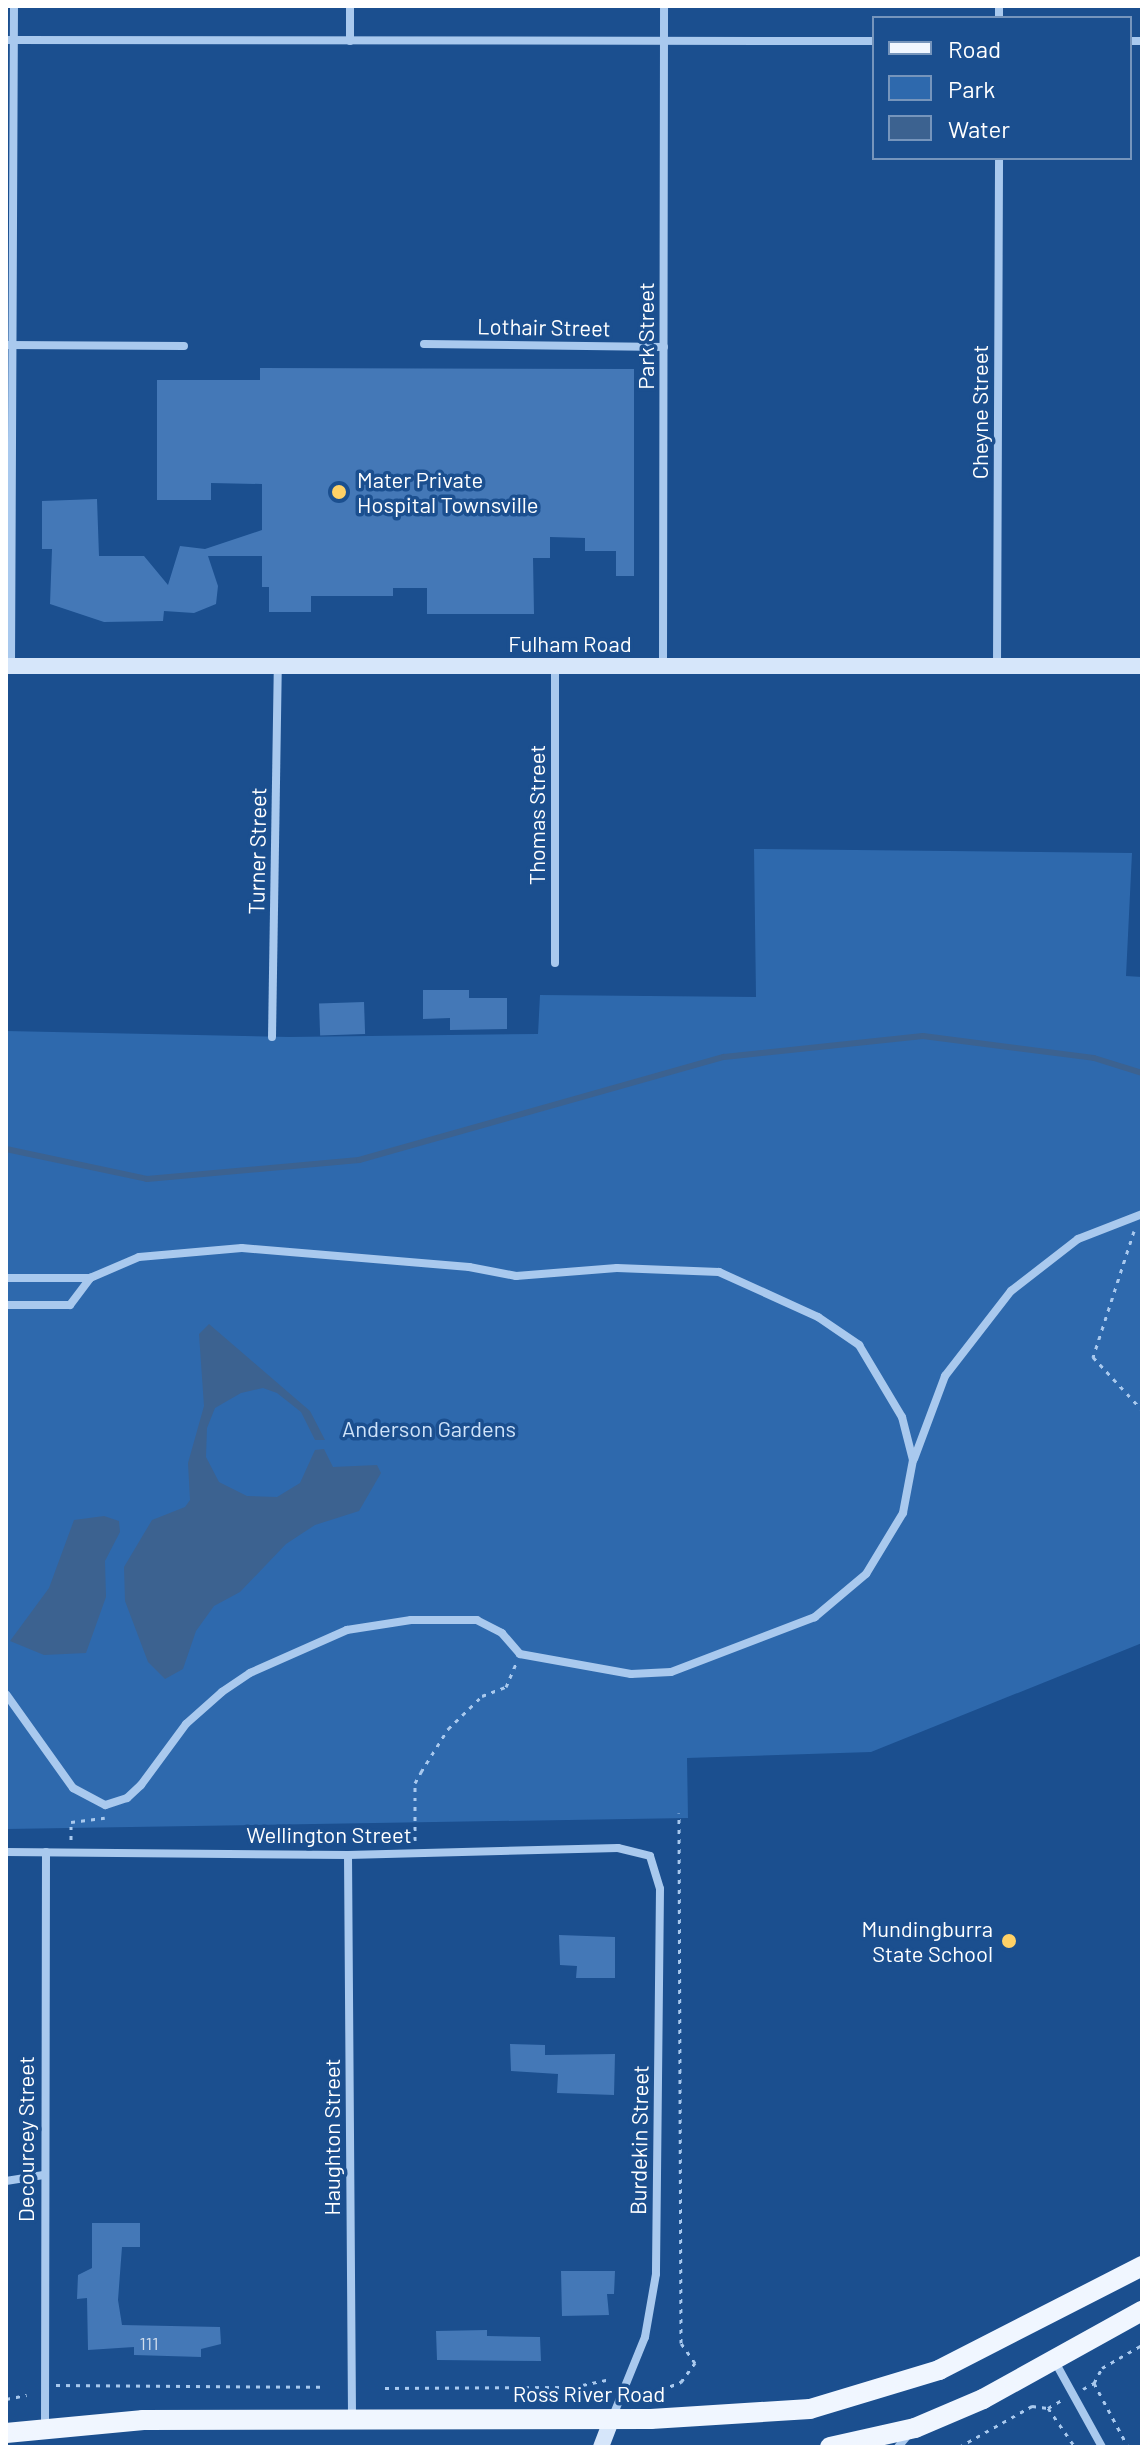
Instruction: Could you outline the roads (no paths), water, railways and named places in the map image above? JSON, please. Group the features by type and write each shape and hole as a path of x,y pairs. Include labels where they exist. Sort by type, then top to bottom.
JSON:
{"main road":[{"name":"Ross River Road","path":"6,2433 143,2420 612,2419 772,2413 861,2397 939,2370 1016,2334 1142,2266"},
{"path":"830,2447 915,2428 983,2399 1142,2311"}],"street":[{"path":"8,666 10,40 14,6"},
{"path":"350,6 350,41"},
{"name":"Park Street","path":"663,665 664,6"},
{"path":"10,40 872,41"},
{"name":"Cheyne Street","path":"997,666 999,160"},
{"name":"Lothair Street","path":"424,344 664,347"},
{"path":"9,345 184,346"},
{"name":"Fulham Road","path":"8,666 1139,667"},
{"name":"Turner Street","path":"272,1037 278,666"},
{"name":"Thomas Street","path":"555,666 555,963"},
{"path":"6,1694 73,1788 105,1805 127,1798 141,1785 186,1724 222,1692 250,1673 347,1630 411,1620 477,1620 502,1633 520,1654 631,1674 671,1672 815,1617 866,1574 903,1513 913,1460 945,1376 1011,1291 1078,1239 1140,1214"},
{"path":"6,1278 90,1278 139,1257 242,1248 469,1267 516,1276 617,1268 719,1272 818,1317 859,1345 902,1417 913,1460"},
{"path":"6,1305 70,1305 90,1278"},
{"name":"Wellington Street","path":"6,1852 348,1855 618,1848 650,1856"},
{"name":"Decourcey Street","path":"45,2427 46,1852"},
{"name":"Haughton Street","path":"348,1855 352,2419"},
{"name":"Burdekin Street","path":"612,2419 645,2337 656,2274 660,1889 650,1856"},
{"path":"6,2181 44,2175"},
{"path":"1054,2360 1102,2447"},
{"path":"601,2447 612,2419"},
{"path":"898,2447 915,2428"}],"water":[{"path":"209,1324 310,1411 325,1440 315,1440 301,1412 277,1393 263,1388 241,1393 215,1408 207,1428 206,1457 219,1482 247,1496 277,1497 300,1483 315,1450 324,1449 333,1467 377,1465 381,1473 359,1511 315,1525 286,1544 240,1592 214,1606 196,1631 183,1669 165,1679 148,1662 125,1601 124,1567 152,1520 185,1507 190,1500 188,1463 204,1406 199,1334"},
{"path":"104,1516 119,1521 120,1532 105,1561 106,1597 86,1653 44,1655 10,1641 49,1588 74,1520"}],"waterway":[{"path":"6,1149 147,1179 359,1160 724,1057 923,1036 1094,1058 1142,1073"}],"place":[{"name":"Mater Private Hospital Townsville","path":"339,492"},
{"name":"Mundingburra State School","path":"1009,1941"}],"park label":[{"name":"Anderson Gardens","path":"429,1429"}]}
